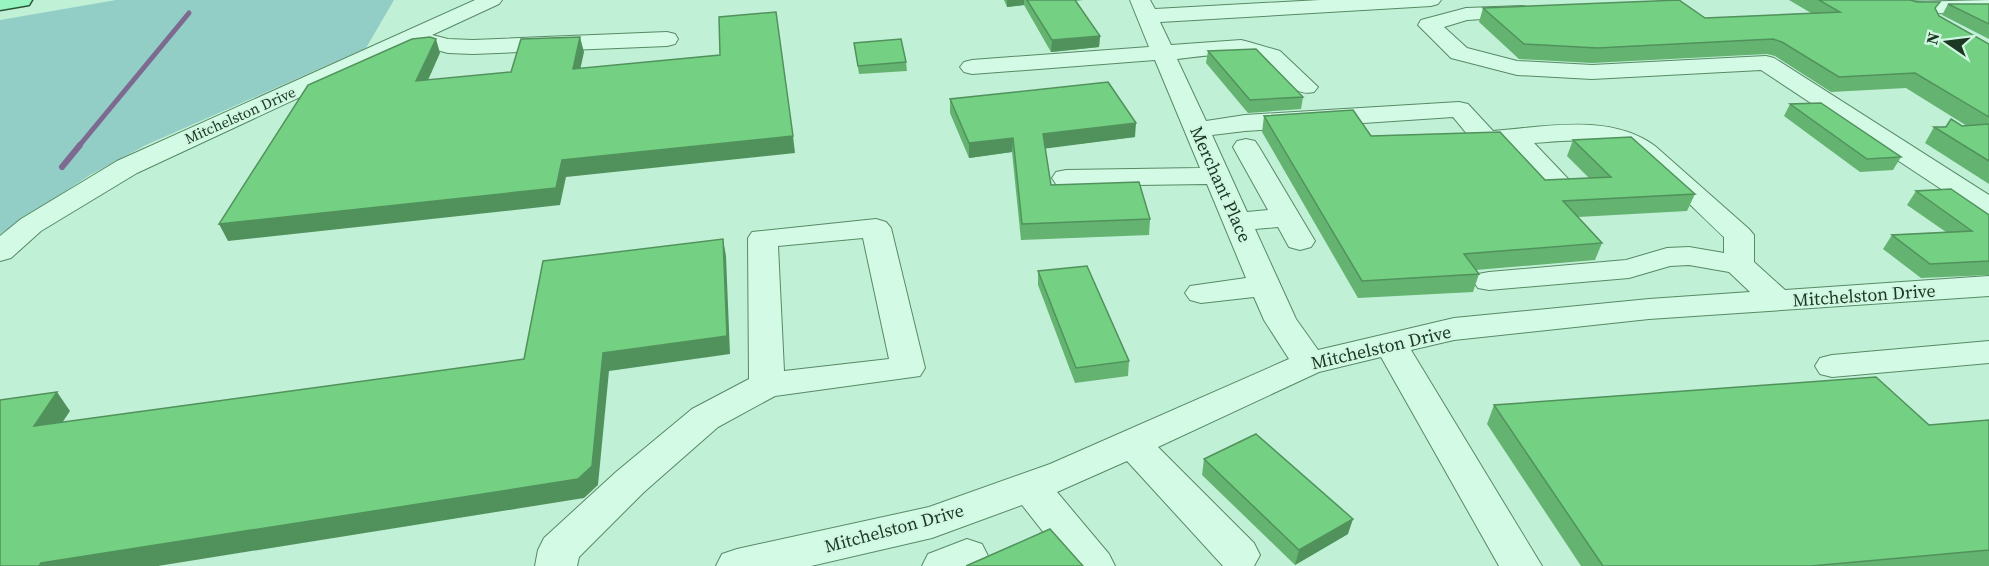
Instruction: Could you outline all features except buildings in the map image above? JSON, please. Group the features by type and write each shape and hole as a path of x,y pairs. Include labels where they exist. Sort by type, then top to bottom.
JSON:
{"main road":[{"path":"0,3 21,0"}],"street":[{"name":"Mitchelston Drive","path":"0,252 31,225 127,166 492,0"},
{"path":"1144,8 1431,0"},
{"path":"1910,8 1989,6"},
{"name":"Merchant Place","path":"1144,8 1280,320 1309,363"},
{"path":"1549,11 1466,14 1429,25 1459,53 1516,68 1592,72 1766,63 1989,208"},
{"path":"412,37 448,46 473,47 667,39"},
{"path":"972,67 1241,47 1272,56 1306,87"},
{"path":"1197,130 1245,123 1459,109 1486,139 1593,134 1614,136 1632,142 1646,152 1739,235 1739,265"},
{"path":"1513,137 1559,184"},
{"path":"1237,221 1293,230 1246,147"},
{"path":"1066,178 1217,176"},
{"path":"556,566 559,550 630,482 705,418 767,385 908,368 876,228 763,238 767,385"},
{"path":"1489,281 1629,269 1667,257 1689,256 1739,265 1777,300"},
{"path":"1201,293 1265,286"},
{"name":"Mitchelston Drive","path":"737,566 850,554 1064,474 1309,363 1454,329 1649,309 1989,286"},
{"path":"1390,344 1521,566"},
{"path":"1832,366 1989,352"},
{"path":"1132,443 1239,555"},
{"path":"1030,486 1094,566"}],"shaded area":[{"path":"116,0 394,0 366,48 146,145 90,175 0,234 0,20"}],"waterway":[{"path":"79,146 189,13"},
{"path":"62,167 80,145"}]}
